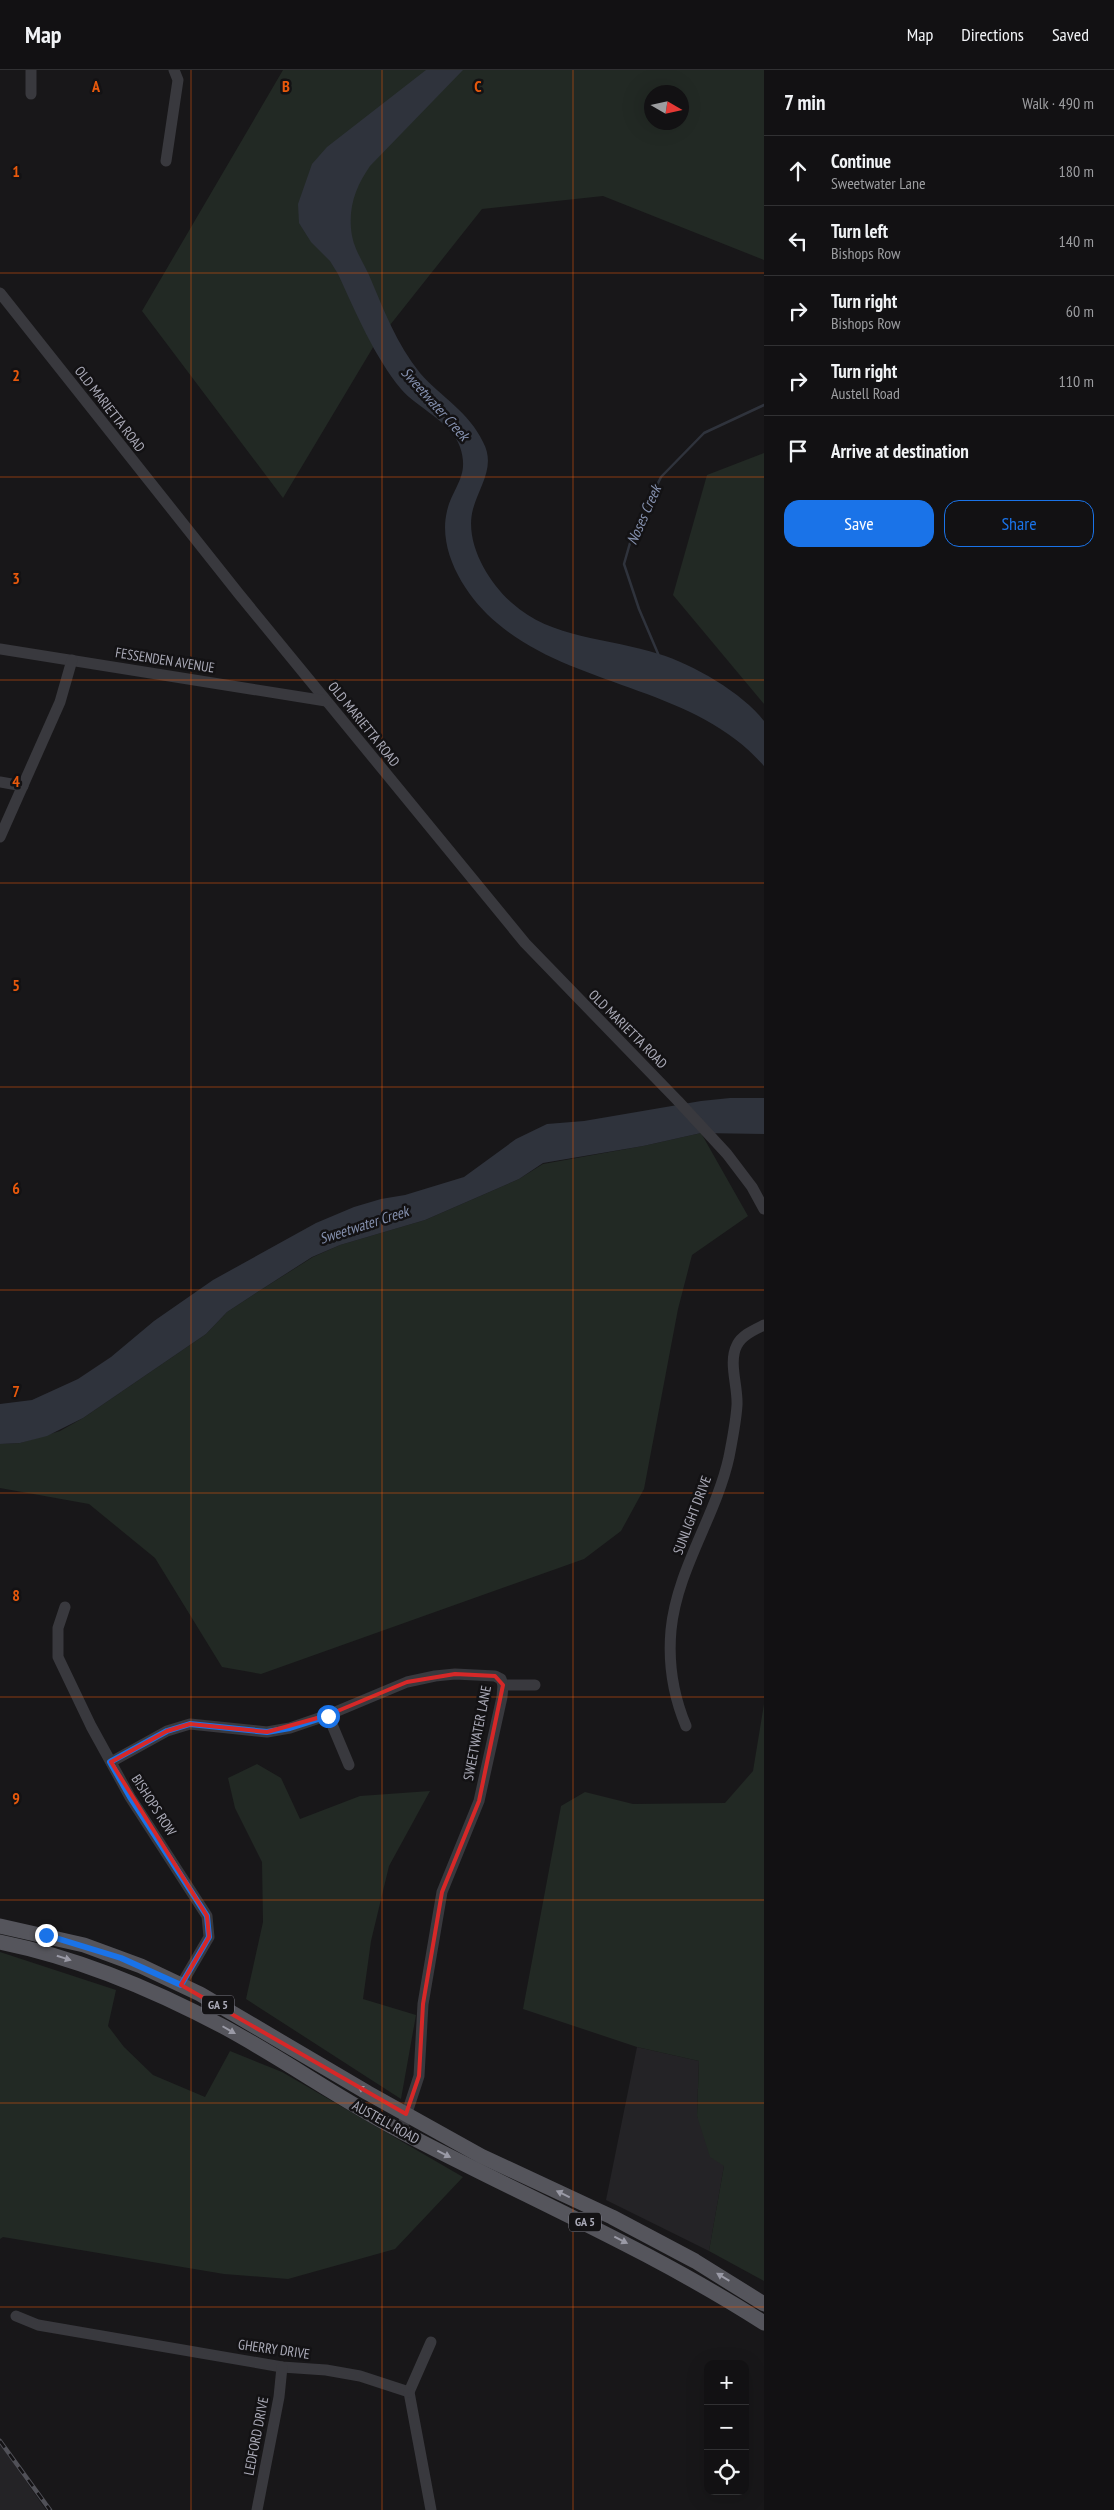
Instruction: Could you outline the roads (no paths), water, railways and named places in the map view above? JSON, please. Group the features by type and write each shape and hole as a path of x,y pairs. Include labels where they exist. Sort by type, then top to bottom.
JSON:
{"main road":[{"name":"AUSTELL ROAD","path":"0,1926 84,1945 134,1963 181,1985 481,2156 612,2217 687,2257 764,2304"},
{"name":"AUSTELL ROAD","path":"0,1942 104,1971 148,1989 226,2028 401,2131 628,2244 764,2323"}],"street":[{"path":"31,70 31,94"},
{"path":"166,161 178,80 174,70"},
{"name":"OLD MARIETTA ROAD","path":"0,293 326,701 525,943 678,1100 727,1154 752,1187 764,1209"},
{"name":"FESSENDEN AVENUE","path":"0,649 326,701"},
{"path":"0,837 60,702 72,660"},
{"path":"0,782 24,786"},
{"name":"SUNLIGHT DRIVE","path":"686,1726 675,1695 670,1666 673,1613 728,1458 737,1406 734,1364 737,1344 744,1336 764,1325"},
{"name":"BISHOPS ROW","path":"66,1607 58,1628 58,1657 110,1762 130,1797 207,1916 209,1937 181,1985"},
{"name":"SWEETWATER LANE","path":"110,1762 167,1731 190,1724 267,1732 290,1728 328,1716 407,1682 455,1674 495,1676 501,1679 504,1685 479,1801 442,1892 423,2004 419,2076 401,2131"},
{"path":"504,1685 535,1684"},
{"path":"328,1716 349,1765"},
{"name":"GHERRY DRIVE","path":"16,2316 38,2325 282,2367 326,2370 360,2376 409,2392"},
{"path":"431,2342 409,2392 431,2510"},
{"name":"LEDFORD DRIVE","path":"257,2510 279,2397 282,2367"}],"water":[{"name":"Sweetwater Creek","path":"426,70 463,70 370,166 361,180 355,195 351,211 351,228 353,241 358,253 404,351 428,382 470,422 487,451 486,476 473,509 471,522 475,548 480,561 495,584 512,603 528,615 545,624 582,636 659,654 701,672 730,690 755,710 764,721 764,766 736,740 704,719 669,703 561,662 527,645 486,613 475,601 457,573 446,542 445,527 447,511 463,466 463,457 456,438 442,423 408,396 391,376 366,334 338,274 330,261 311,242 299,223 298,204 312,164 327,147"},
{"name":"Sweetwater Creek","path":"730,1098 764,1098 764,1134 701,1133 643,1146 543,1163 519,1179 425,1220 340,1245 312,1257 227,1312 206,1334 83,1418 47,1436 20,1443 0,1444 0,1404 32,1400 78,1379 111,1357 154,1321 213,1280 316,1223 354,1207 381,1199 405,1195 464,1177 516,1139 547,1124 584,1121 701,1101"}],"waterway":[{"name":"Noses Creek","path":"659,656 639,609 624,564 632,536 661,477 704,433 764,405"}],"railway":[{"path":"0,2441 50,2510"}]}
